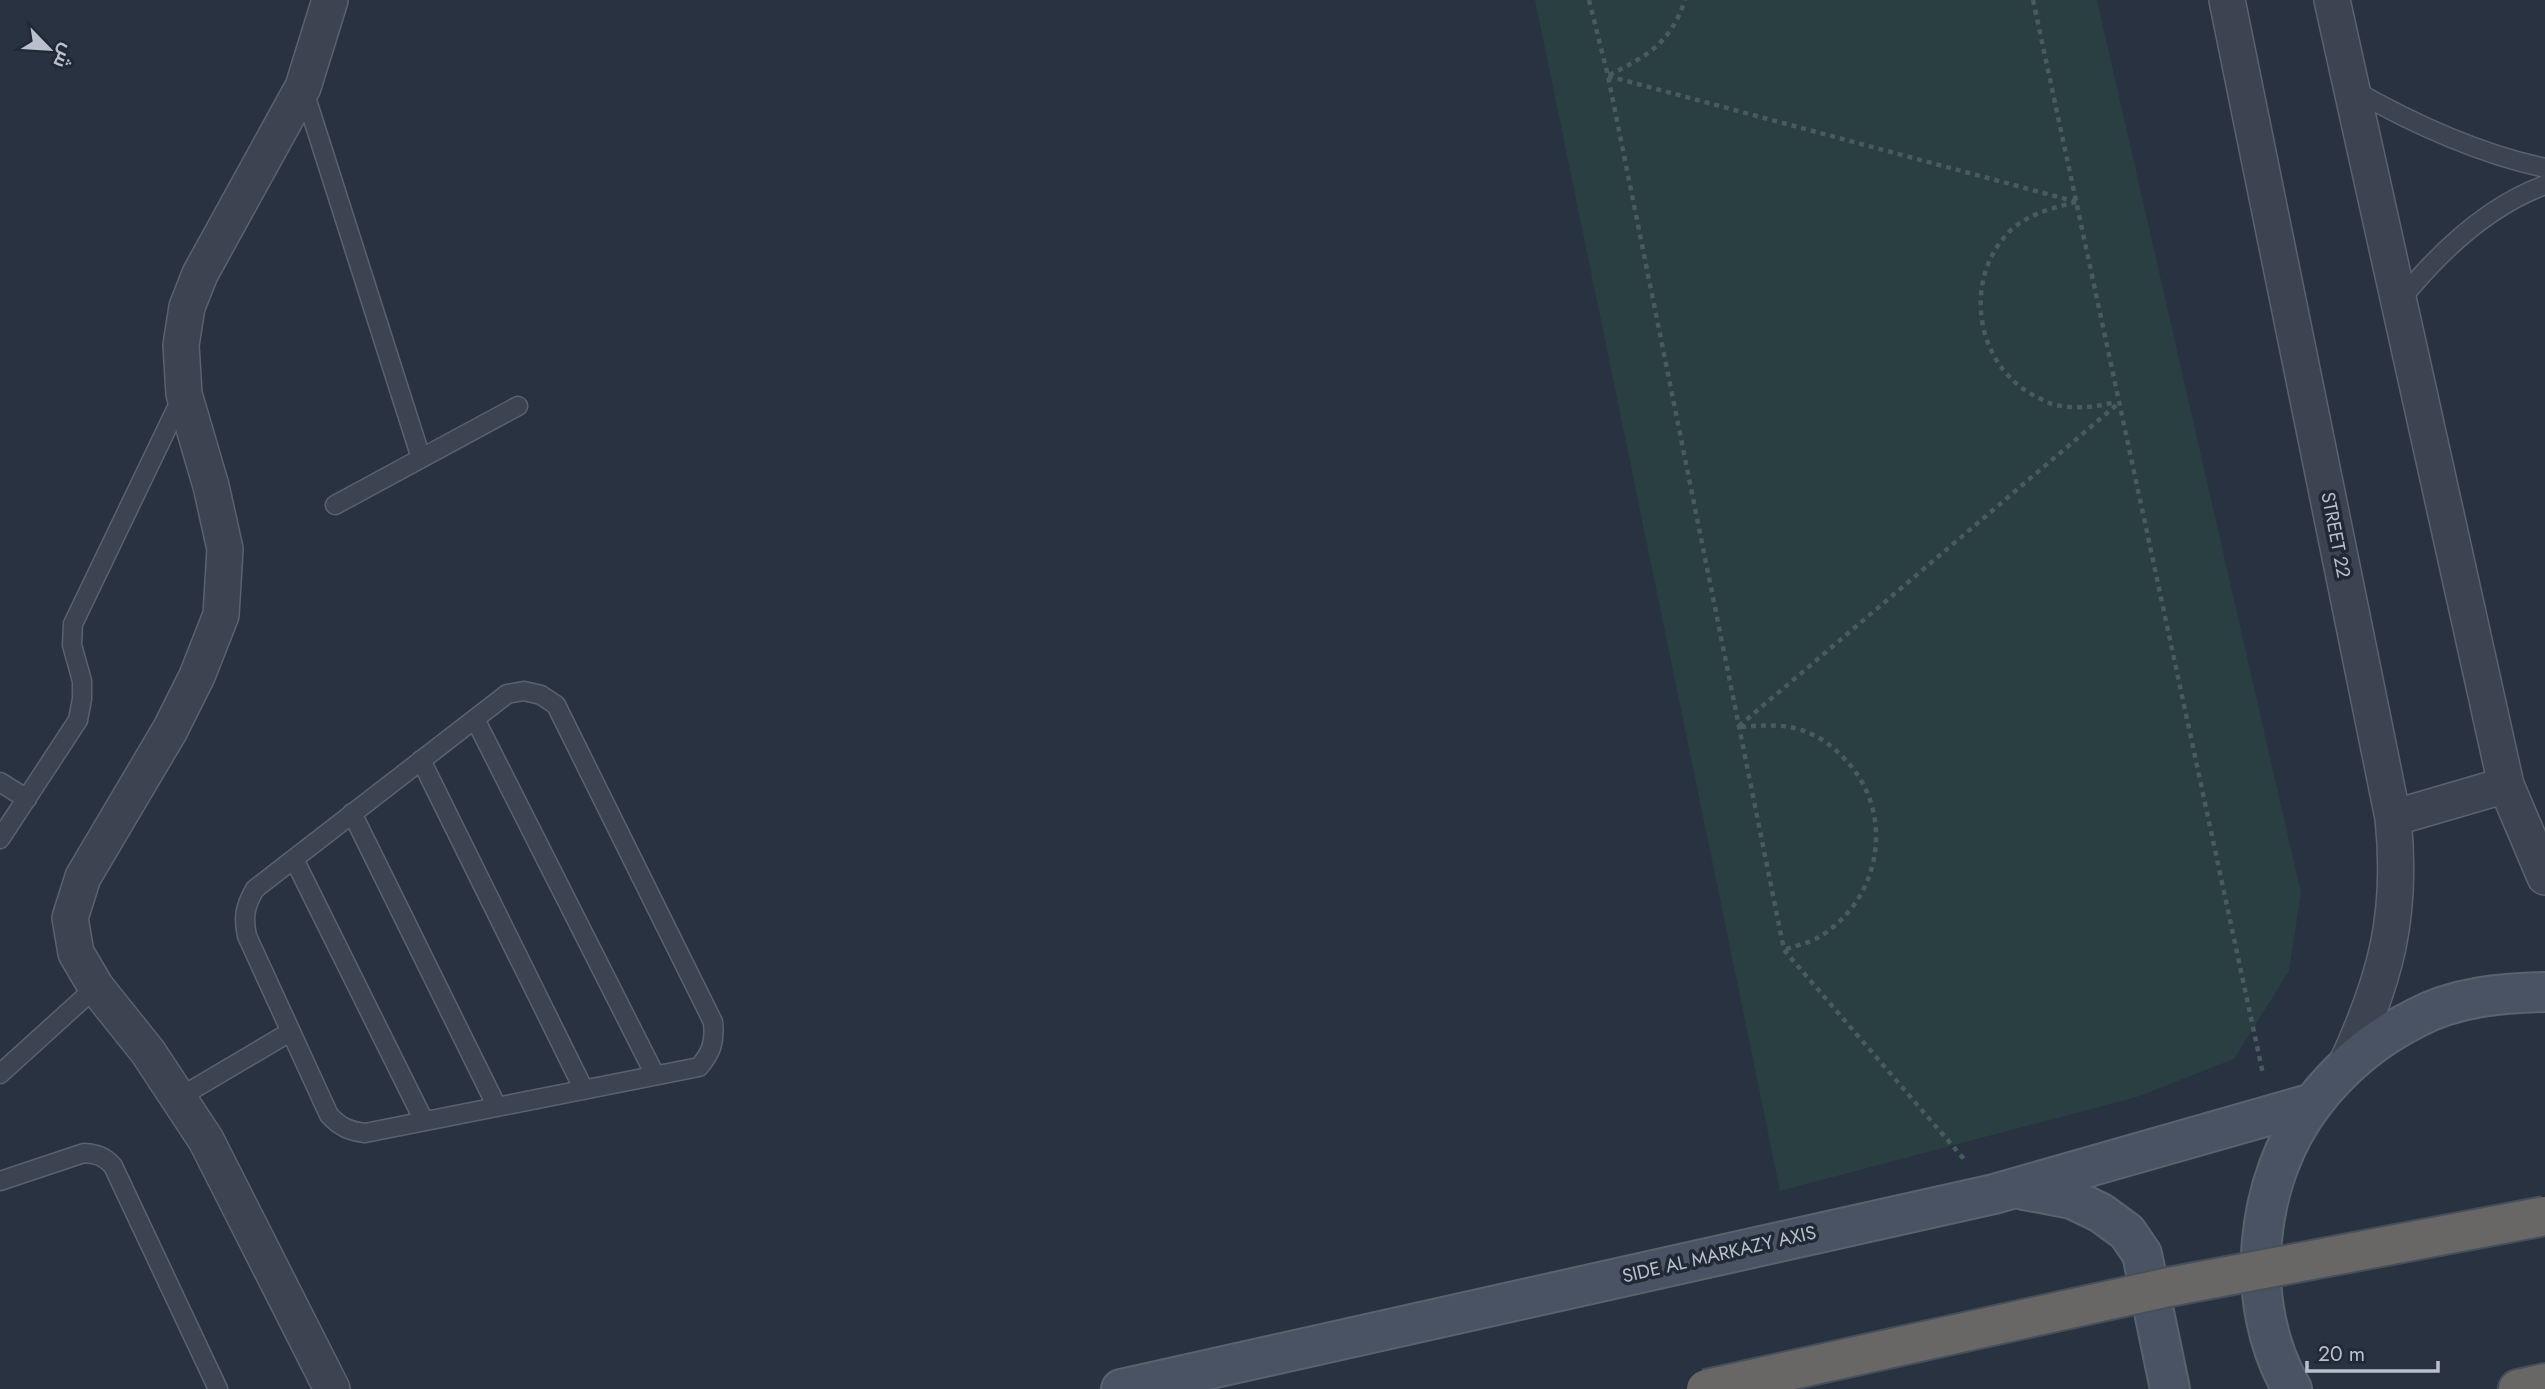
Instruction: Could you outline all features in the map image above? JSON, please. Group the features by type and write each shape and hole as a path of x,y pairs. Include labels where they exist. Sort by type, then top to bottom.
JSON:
{"highway":[{"path":"1706,1389 2169,1287 2545,1216"},
{"path":"2518,1389 2545,1383"}],"main road":[{"path":"2292,1389 2270,1336 2262,1288 2262,1239 2271,1191 2288,1145 2313,1103 2345,1067 2379,1039 2418,1016 2460,1001 2504,993 2545,992"},
{"name":"SIDE AL MARKAZY AXIS","path":"1121,1389 2004,1192 2313,1103"},
{"path":"2004,1192 2041,1192 2072,1199 2101,1213 2127,1232 2141,1254 2170,1389"}],"street":[{"path":"330,0 303,88 200,274 187,307 181,345 184,394 211,486 225,549 220,615 197,676 170,730 83,877 70,918 76,953 96,987 180,1097 206,1140 332,1389"},
{"name":"STREET 22","path":"2227,0 2393,818 2397,854 2393,928 2386,964 2375,999 2345,1067"},
{"path":"2332,0 2506,785 2545,877"},
{"path":"2393,818 2506,785"}],"lane":[{"path":"303,88 421,458"},
{"path":"2352,89 2393,113 2437,133 2481,150 2545,168"},
{"path":"2398,303 2447,247 2507,204 2545,185"},
{"path":"0,839 78,720 82,681 72,645 73,624 184,394"},
{"path":"335,505 519,406"},
{"path":"524,691 541,695 556,705 713,1022 715,1038 710,1054 699,1067 365,1133 351,1132 329,1115 290,1032 247,936 244,920 247,903 255,889 475,719 507,694 524,691"},
{"path":"475,719 655,1075"},
{"path":"421,760 584,1090"},
{"path":"0,782 27,799"},
{"path":"352,813 496,1107"},
{"path":"294,859 424,1121"},
{"path":"0,1074 96,987"},
{"path":"180,1097 290,1032"},
{"path":"0,1181 84,1153 105,1158 113,1166 218,1389"}],"path":[{"path":"1589,0 1608,76 1784,950 2004,1192"},
{"path":"1608,76 1648,55 1678,22 1685,0"},
{"path":"2033,0 2272,1114"},
{"path":"1608,76 2077,202"},
{"path":"2077,202 2042,210 2012,230 1990,258 1980,292 1982,328 1995,361 2019,387 2050,404 2085,409 2120,401"},
{"path":"1739,727 2120,401"},
{"path":"1739,727 1774,724 1810,733 1840,752 1862,780 1875,814 1877,850 1867,886 1846,916 1818,938 1784,950"}],"green space":[{"path":"1535,0 2097,0 2301,893 2289,971 2234,1059 2137,1097 1780,1191"}]}
